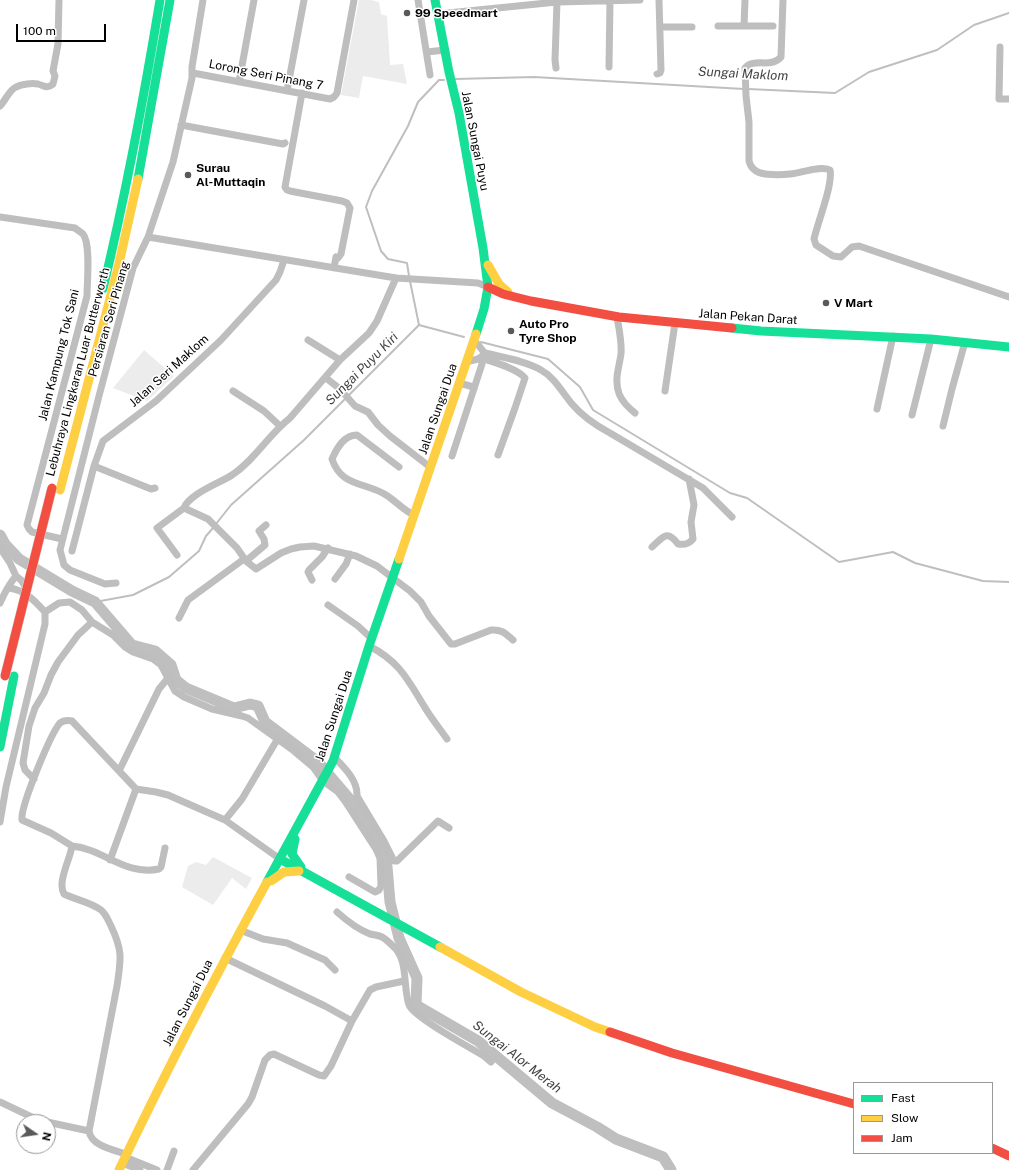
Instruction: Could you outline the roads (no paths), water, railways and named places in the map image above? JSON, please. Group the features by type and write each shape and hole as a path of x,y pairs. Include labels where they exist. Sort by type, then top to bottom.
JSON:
{"main road":[{"path":"151,55 151,24 154,0"},
{"name":"Lebuhraya Lingkaran Luar Butterworth","path":"101,298 129,175 160,0"},
{"name":"Lebuhraya Lingkaran Luar Butterworth","path":"56,489 110,299 135,194 153,103 170,0"},
{"path":"161,56 172,23 176,0"},
{"name":"Jalan Sungai Puyu","path":"435,0 459,113 484,248 488,287"},
{"path":"484,248 490,269 507,295 489,303 484,309"},
{"name":"Jalan Pekan Darat","path":"488,287 507,295 531,301 617,317 761,331 893,336 1009,347"},
{"name":"Jalan Sungai Dua","path":"123,1161 150,1104 225,958 334,759 371,642 484,309 488,287"},
{"name":"Lebuhraya Lingkaran Luar Butterworth","path":"0,705 10,676 56,489 91,336"},
{"name":"Lebuhraya Lingkaran Luar Butterworth","path":"0,747 10,676"},
{"path":"298,825 292,848 292,856 305,872"},
{"path":"280,858 521,992 595,1027 672,1053 853,1104"},
{"path":"264,886 278,874 287,869 305,872"},
{"path":"993,1148 1009,1156"}],"street":[{"path":"0,106 11,90 16,87 38,84 46,87 53,84 55,76 53,71 58,44 59,0"},
{"name":"Persiaran Seri Pinang","path":"116,583 105,584 70,570 64,565 60,550 133,268 148,237 173,162 193,73 192,66 204,0"},
{"path":"239,82 254,0"},
{"path":"287,91 304,0"},
{"name":"Lorong Seri Pinang 7","path":"193,73 330,99 337,93 354,0"},
{"path":"418,0 430,75"},
{"path":"438,14 557,2 640,0"},
{"path":"657,74 661,70 659,0"},
{"path":"744,26 745,0"},
{"path":"783,0 781,57 778,61 771,63 754,63 745,68 749,122 750,166 760,173 775,175 790,174 820,168 827,168 830,170 831,175 829,185 814,239 816,245 838,258 852,247 859,246 1009,297"},
{"path":"609,67 610,1"},
{"path":"556,68 557,2"},
{"path":"718,26 773,26"},
{"path":"660,27 692,27"},
{"path":"1000,47 999,99 1009,99"},
{"path":"427,52 445,50"},
{"path":"302,93 286,187 287,190 290,191 342,201 347,203 350,208 341,254 338,258 336,257 334,268"},
{"path":"181,125 283,144 285,143"},
{"name":"Jalan Kampung Tok Sani","path":"0,217 75,228 82,234 86,241 88,264 86,296 27,525 32,532 62,539"},
{"path":"148,237 398,278 478,283 488,287"},
{"name":"Jalan Seri Maklom","path":"72,551 94,466 103,441 156,401 221,340 276,280 284,260"},
{"path":"177,555 157,528 184,508 190,500 219,482 232,476 244,466 280,426 290,418 340,360 369,333 377,321 398,278"},
{"path":"617,317 621,350 617,372 617,384 620,399 635,413"},
{"path":"665,391 675,323"},
{"path":"877,409 893,336"},
{"path":"912,415 931,339"},
{"path":"308,340 340,360"},
{"path":"452,456 482,364 482,350 479,344 473,341"},
{"path":"943,426 954,379 965,342"},
{"path":"483,355 522,374 525,378 516,408 498,455"},
{"path":"466,362 483,355 533,366 542,370 551,378 572,405 595,425 703,488 732,517"},
{"path":"326,378 355,406 368,412 390,436 430,468"},
{"path":"459,383 470,386 474,389"},
{"path":"233,391 264,411 280,426"},
{"path":"399,467 357,435 352,435 345,440 338,447 332,459 343,476 357,484 378,491 387,496 404,510 414,515"},
{"path":"94,466 151,489 155,488"},
{"path":"652,547 666,535 673,536 678,544 684,545 690,543 693,539 691,522 694,505 689,480"},
{"path":"184,508 208,519 237,548 245,560 256,569 281,553 291,549 314,546 350,554 378,566 410,591 421,602 429,616 451,644 455,644 497,629 502,630 513,640"},
{"path":"180,618 188,600 265,545 264,539 259,531 266,525"},
{"path":"0,548 10,563 16,576 26,586 29,595"},
{"path":"312,580 308,572 309,570 322,557 328,548"},
{"path":"335,579 346,564 350,554"},
{"path":"0,603 4,594 9,588 10,583 16,576"},
{"path":"0,822 6,787 45,624 45,612 29,595 17,589 9,588"},
{"path":"45,612 59,603 70,602 82,610 92,622 105,629 132,652 153,659 161,665 175,691 184,697 212,709 242,716 294,751 313,767 345,801 376,849 380,858 381,886 379,890 375,892 369,890 349,877"},
{"path":"328,605 358,626 371,642 408,678 424,706 447,739"},
{"path":"34,779 25,770 23,762 29,726 35,708 44,693 58,662 78,636 92,622"},
{"path":"119,771 159,689 168,678"},
{"path":"165,848 161,867 157,869 127,868 83,847 72,846 51,833 22,820 23,811 34,779 54,732 62,722 67,720 72,721 136,789 168,795 225,820 280,858"},
{"path":"225,820 242,799 277,740"},
{"path":"334,759 346,769 357,788 357,796 384,841 394,861 397,861 438,821 449,828"},
{"path":"110,860 136,789"},
{"path":"72,846 61,884 61,890 64,894 96,907 103,912 113,931 120,950 120,965 117,986 89,1131 90,1136 94,1141 123,1161 140,1170"},
{"path":"337,912 350,924 371,934 383,937 396,949 400,956 404,970 404,981 409,1006 415,1013 491,1062"},
{"path":"240,930 263,939 287,943 325,960 335,970"},
{"path":"225,958 325,1006 352,1021"},
{"path":"193,1170 248,1104 252,1097 265,1060 270,1055 274,1054 324,1076 331,1066 352,1021 370,990 376,987 404,981"},
{"path":"0,1102 38,1120 89,1131"},
{"path":"167,1170 174,1151"},
{"path":"123,1161 157,1170"}],"waterway":[{"name":"Sungai Maklom","path":"748,89 835,93 869,72 937,50 974,25 1009,13"},
{"name":"Sungai Maklom","path":"455,79 534,77 744,89"},
{"name":"Sungai Puyu Kiri","path":"409,276 407,263 388,259 381,251 366,207 372,191 408,126 418,102 439,80 444,80"},
{"name":"Sungai Puyu Kiri","path":"216,524 231,505 304,440 419,325 410,281"},
{"path":"419,325 464,337"},
{"path":"481,342 548,359 580,387 593,410 730,493 747,498 839,562 893,552 915,563 983,581 1009,582"},
{"name":"Sungai Puyu Kiri","path":"95,602 133,595 169,577 199,551 206,536 213,528"},
{"name":"Sungai Alor Merah","path":"0,535 5,544 19,559 72,591 95,602 132,645 155,651 171,665 176,680 186,688 234,708 250,704 258,706 265,722 318,762 359,810 386,855 390,902 399,938 417,978 416,1005 478,1041 552,1103 616,1139 663,1157 671,1170"}],"place":[{"name":"99 Speedmart","path":"407,13"},
{"name":"Surau Al-Muttaqin","path":"188,175"},
{"name":"V Mart","path":"826,303"},
{"name":"Auto Pro Tyre Shop","path":"511,331"}]}
